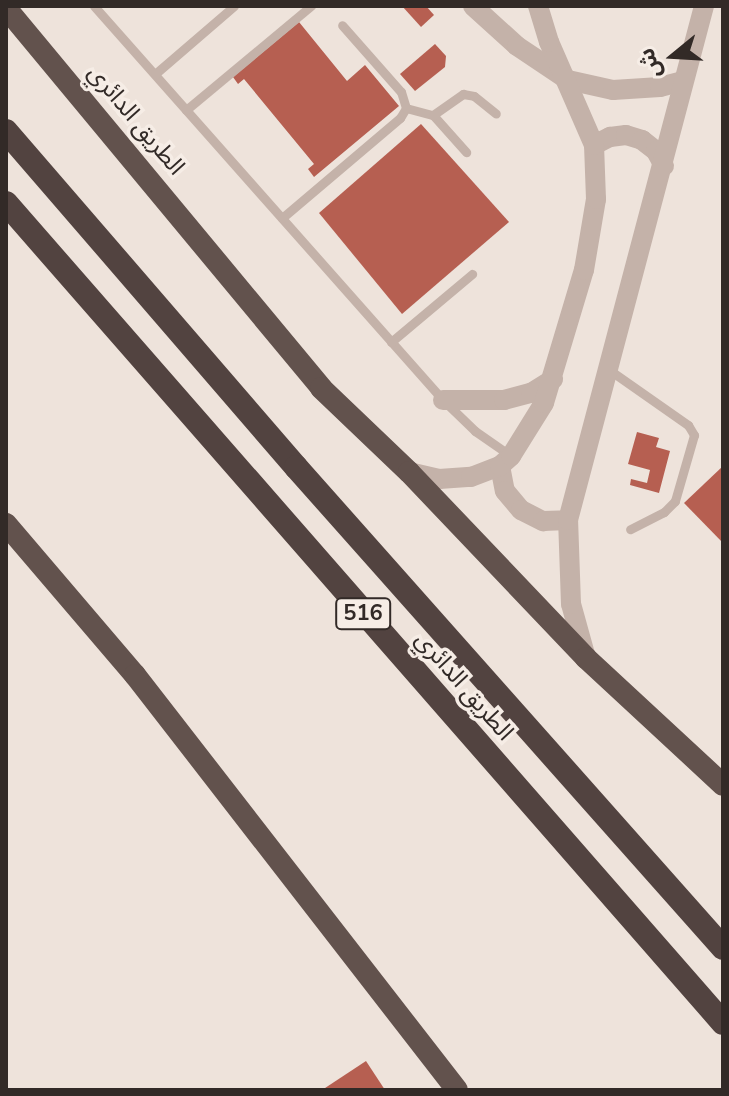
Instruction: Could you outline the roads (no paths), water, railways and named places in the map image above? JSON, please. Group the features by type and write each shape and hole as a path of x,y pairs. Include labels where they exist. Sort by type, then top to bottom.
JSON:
{"highway":[{"name":"الطريق الدائري","path":"6,8 321,388 409,472 586,658 723,785"},
{"name":"الطريق الدائري","path":"6,131 286,455 723,948"},
{"name":"الطريق الدائري","path":"6,203 723,1023"},
{"path":"6,524 135,675 457,1090"}],"street":[{"path":"473,6 517,46 568,80 613,90 660,87 682,81"},
{"path":"409,472 455,479 505,461 532,426 553,379 593,234 594,145 538,6"},
{"path":"586,658 567,576 568,520 605,368 664,166 682,81 704,6"},
{"path":"594,145 610,137 626,135 642,140 656,151 664,166"},
{"path":"443,400 504,400 531,393 553,379"},
{"path":"505,461 505,491 521,510 543,521 568,520"}],"lane":[{"path":"94,6 443,400 505,461"},
{"path":"155,74 234,6"},
{"path":"186,110 311,6"},
{"path":"282,218 400,118 406,108 405,96 342,25"},
{"path":"433,115 463,94 474,96 496,114"},
{"path":"406,108 433,115 466,152"},
{"path":"391,342 472,274"},
{"path":"605,368 688,425 694,435 675,501 664,512 630,529"}]}
